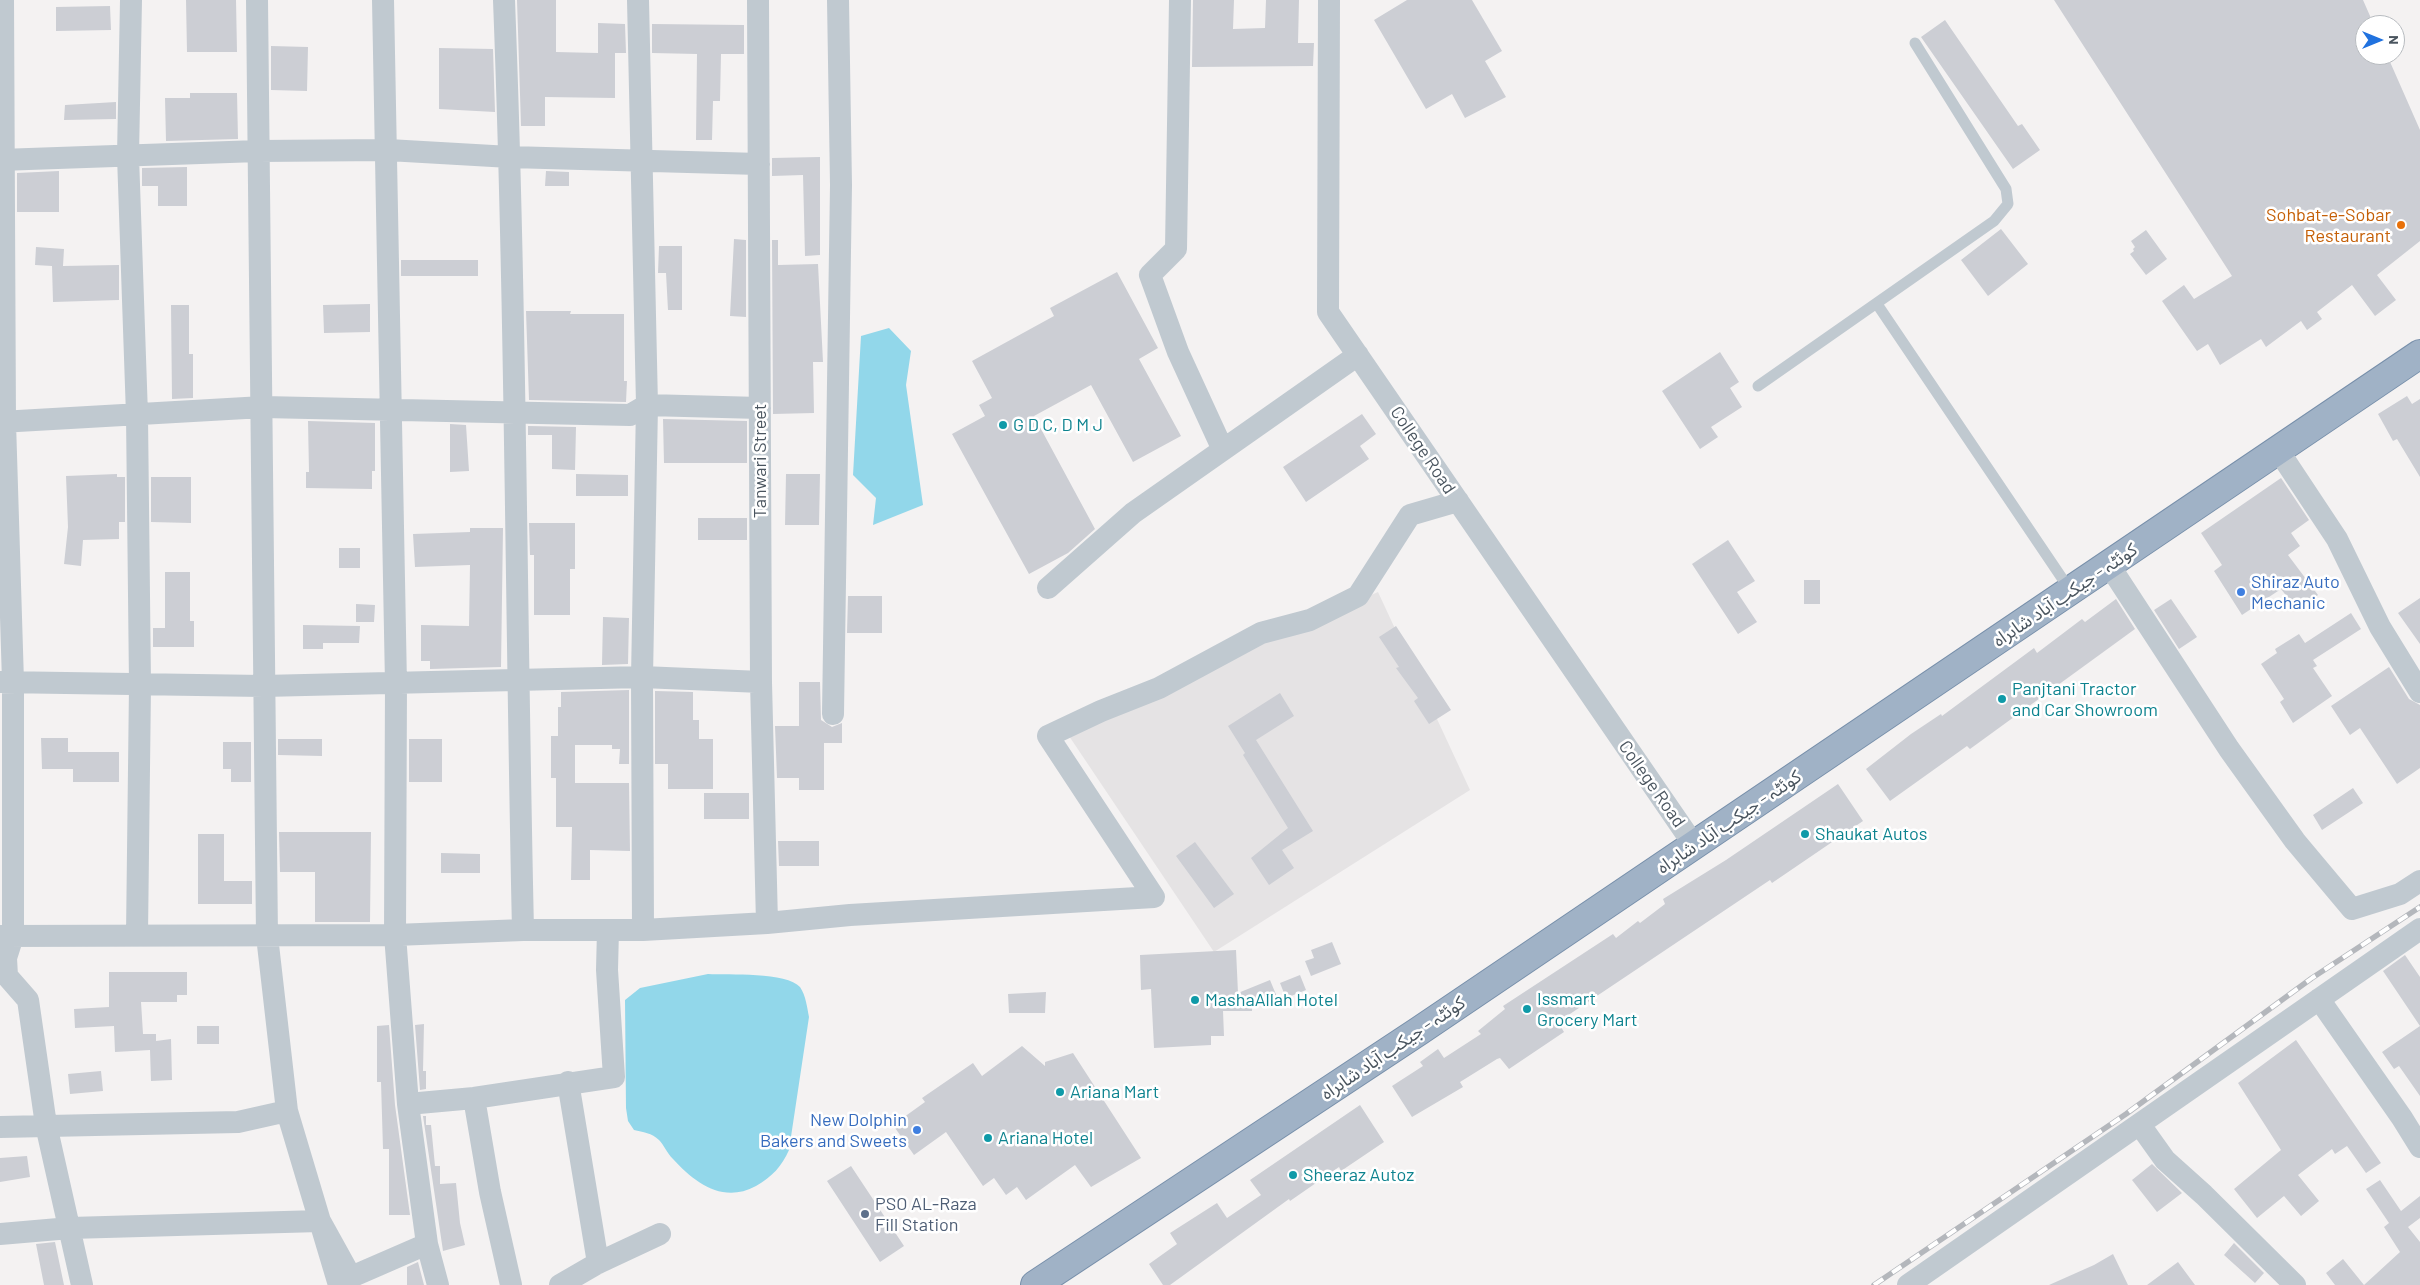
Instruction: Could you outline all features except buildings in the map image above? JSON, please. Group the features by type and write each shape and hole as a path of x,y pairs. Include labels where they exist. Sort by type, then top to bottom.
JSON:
{"highway":[{"name":"کوئٹہ - جیکب آباد شاہراہ","path":"1035,1285 1694,845 2420,354"}],"street":[{"path":"3,0 3,422 7,976 28,1000 46,1125 82,1285"},
{"path":"131,0 128,156 137,415 140,685 137,935"},
{"path":"257,0 263,407 263,686 267,936 287,1111 339,1285"},
{"path":"384,0 396,684 396,935 408,1104 427,1244 438,1285"},
{"path":"504,0 516,412 517,678 523,930"},
{"path":"638,0 647,405 642,677 643,930"},
{"name":"Tanwari Street","path":"758,0 761,682 767,923"},
{"path":"833,714 841,185 838,0"},
{"path":"1180,0 1176,249 1150,275 1178,352 1223,450"},
{"name":"College Road","path":"1330,0 1328,312 1694,845"},
{"path":"2,160 258,150 388,150 510,157 642,159 759,164"},
{"path":"1048,588 1133,513 1358,355"},
{"path":"3,422 263,407 630,415 647,405 760,408"},
{"path":"2278,450 2337,539 2380,626 2420,692"},
{"path":"7,936 396,935 523,930 643,930 767,923 850,915 1154,897 1048,736 1101,711 1159,688 1261,633 1310,620 1358,596 1410,515 1458,501"},
{"path":"2109,565 2229,749 2295,841 2352,909 2400,894 2420,881"},
{"path":"6,682 263,686 396,684 517,678 642,677 761,682"},
{"path":"1908,1285 2420,929"},
{"path":"408,1104 474,1098 568,1082 614,1077 608,970 608,930"},
{"path":"2319,999 2420,1147"},
{"path":"568,1082 598,1263"},
{"path":"474,1098 490,1192 511,1285"},
{"path":"0,1128 46,1125 238,1122 287,1111"},
{"path":"2140,1125 2164,1160 2204,1195 2296,1285"},
{"path":"320,1221 351,1276 427,1244"},
{"path":"0,1234 70,1228 320,1221"},
{"path":"560,1285 598,1263 660,1234"}],"lane":[{"path":"1758,386 1994,221 2008,204 2006,189 1915,44"},
{"path":"1877,304 2071,591"}],"shaded area":[{"path":"1378,592 1470,790 1214,952 1065,730"}],"water":[{"path":"889,328 911,351 906,385 923,505 873,525 876,498 853,475 861,336"},
{"path":"708,974 770,977 793,982 802,990 809,1017 789,1150 780,1166 767,1179 744,1191 732,1193 710,1188 691,1176 671,1157 661,1142 647,1133 634,1130 628,1121 626,1108 625,1000 640,988"}],"railway":[{"path":"1874,1285 2126,1114 2312,978 2420,907"}],"place":[{"name":"Sohbat-e-Sobar Restaurant","path":"2401,225"},
{"name":"G D C, D M J","path":"1003,425"},
{"name":"Shiraz Auto Mechanic","path":"2241,592"},
{"name":"Panjtani Tractor and Car Showroom","path":"2002,699"},
{"name":"Shaukat Autos","path":"1805,834"},
{"name":"MashaAllah Hotel","path":"1195,1000"},
{"name":"Issmart Grocery Mart","path":"1527,1009"},
{"name":"Ariana Mart","path":"1060,1092"},
{"name":"New Dolphin Bakers and Sweets","path":"917,1130"},
{"name":"Ariana Hotel","path":"988,1138"},
{"name":"Sheeraz Autoz","path":"1293,1175"},
{"name":"PSO AL-Raza Fill Station","path":"865,1214"}]}
